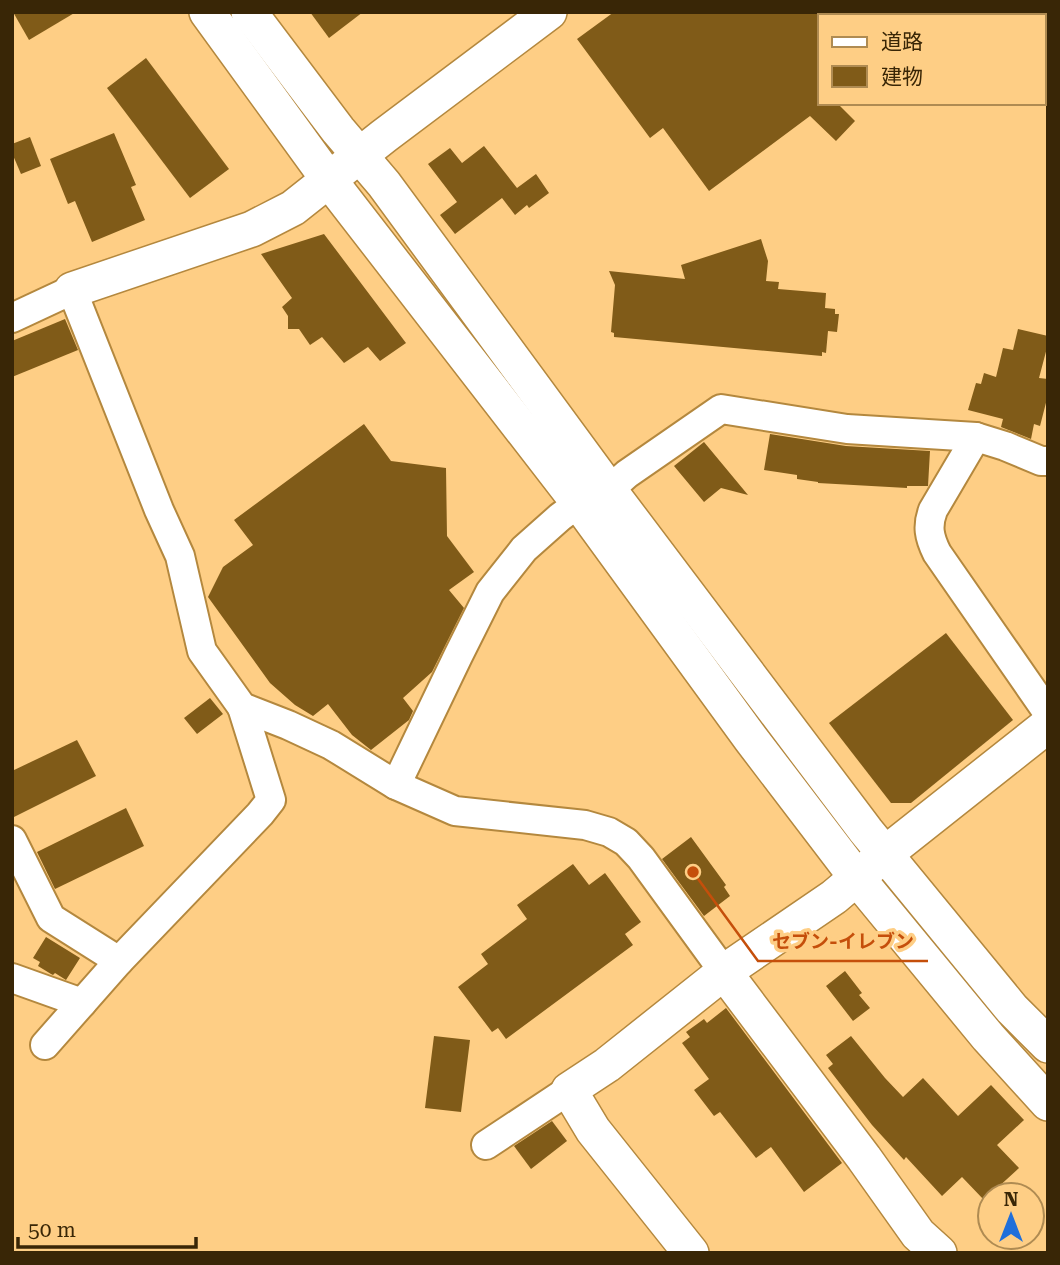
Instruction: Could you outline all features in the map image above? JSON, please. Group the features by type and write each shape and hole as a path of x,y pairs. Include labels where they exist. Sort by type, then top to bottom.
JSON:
{"street":[{"path":"207,12 329,180 594,496 1012,1009 1048,1045"},
{"path":"249,12 338,130 384,184 594,496 751,739 857,878 988,1037 1048,1103"},
{"path":"12,318 72,290 252,229 293,208 549,12"},
{"path":"45,1045 119,961 271,800 242,708 202,651 180,556 159,510 72,290"},
{"path":"396,785 490,592 524,549 560,517 628,474 721,409 847,429 976,437 1041,461 1048,461"},
{"path":"976,437 933,510 929,521 931,541 1048,713"},
{"path":"242,708 331,745 396,785 455,811 584,825 609,832 626,842 641,858 918,1234 939,1253"},
{"path":"486,1145 607,1065 724,972 834,897 1048,725"},
{"path":"12,840 51,918 119,961"},
{"path":"12,978 82,1003"},
{"path":"569,1090 593,1130 690,1253"}],"building":[{"path":"13,12 76,12 29,40"},
{"path":"310,12 363,12 329,38"},
{"path":"614,12 820,12 818,105 839,105 855,121 836,141 810,116 709,191 663,128 650,138 577,39"},
{"path":"146,58 229,169 190,198 107,88"},
{"path":"114,133 136,185 131,187 145,220 92,242 75,201 68,204 50,159"},
{"path":"30,137 41,166 21,174 12,153 12,144"},
{"path":"484,146 517,188 536,174 549,193 515,215 502,198 455,234 440,215 457,202 428,164 450,148 462,163"},
{"path":"324,234 406,343 380,361 368,347 344,363 322,337 310,345 299,329 288,329 288,316 282,307 292,298 261,254"},
{"path":"761,239 768,261 766,281 779,282 778,289 826,293 825,308 835,309 835,314 839,314 837,332 828,331 826,353 822,352 822,356 614,337 611,332 615,285 609,271 685,279 681,265"},
{"path":"65,319 78,350 12,377 12,341"},
{"path":"1018,329 1048,336 1039,378 1048,379 1048,395 1040,426 1034,424 1031,439 1001,427 1003,419 968,410 976,383 981,384 984,373 996,377 1003,348 1013,350"},
{"path":"364,424 391,461 446,468 447,536 474,572 449,590 464,608 432,672 403,698 413,711 409,720 371,750 352,735 328,704 313,716 295,705 270,683 208,597 223,567 253,545 234,520"},
{"path":"770,434 846,446 930,451 928,486 907,488 818,483 797,479 797,475 764,470"},
{"path":"704,442 748,495 721,488 704,502 674,466"},
{"path":"946,633 1013,720 911,803 891,803 829,723"},
{"path":"210,698 223,714 197,734 184,718"},
{"path":"77,740 96,776 12,818 12,771"},
{"path":"126,808 144,846 55,889 37,852"},
{"path":"691,837 726,885 724,887 730,896 704,916 662,859"},
{"path":"573,864 589,885 605,873 641,922 625,934 633,945 506,1039 498,1028 492,1032 458,987 488,964 481,954 527,919 517,905"},
{"path":"46,937 80,958 66,980 38,966 40,962 33,958"},
{"path":"845,971 870,1008 853,1021 826,986"},
{"path":"726,1008 842,1163 804,1192 771,1147 756,1158 720,1112 714,1116 694,1090 709,1079 682,1043 690,1037 686,1032 704,1019 707,1023"},
{"path":"434,1036 470,1040 461,1112 425,1108"},
{"path":"851,1036 903,1097 923,1078 958,1116 991,1085 1024,1120 997,1145 1019,1168 1005,1181 976,1181 976,1192 962,1177 942,1196 872,1125 828,1068 833,1064 826,1055"},
{"path":"552,1121 567,1141 531,1169 514,1146"}],"place":[{"name":"セブン-イレブン","path":"693,872"}]}
